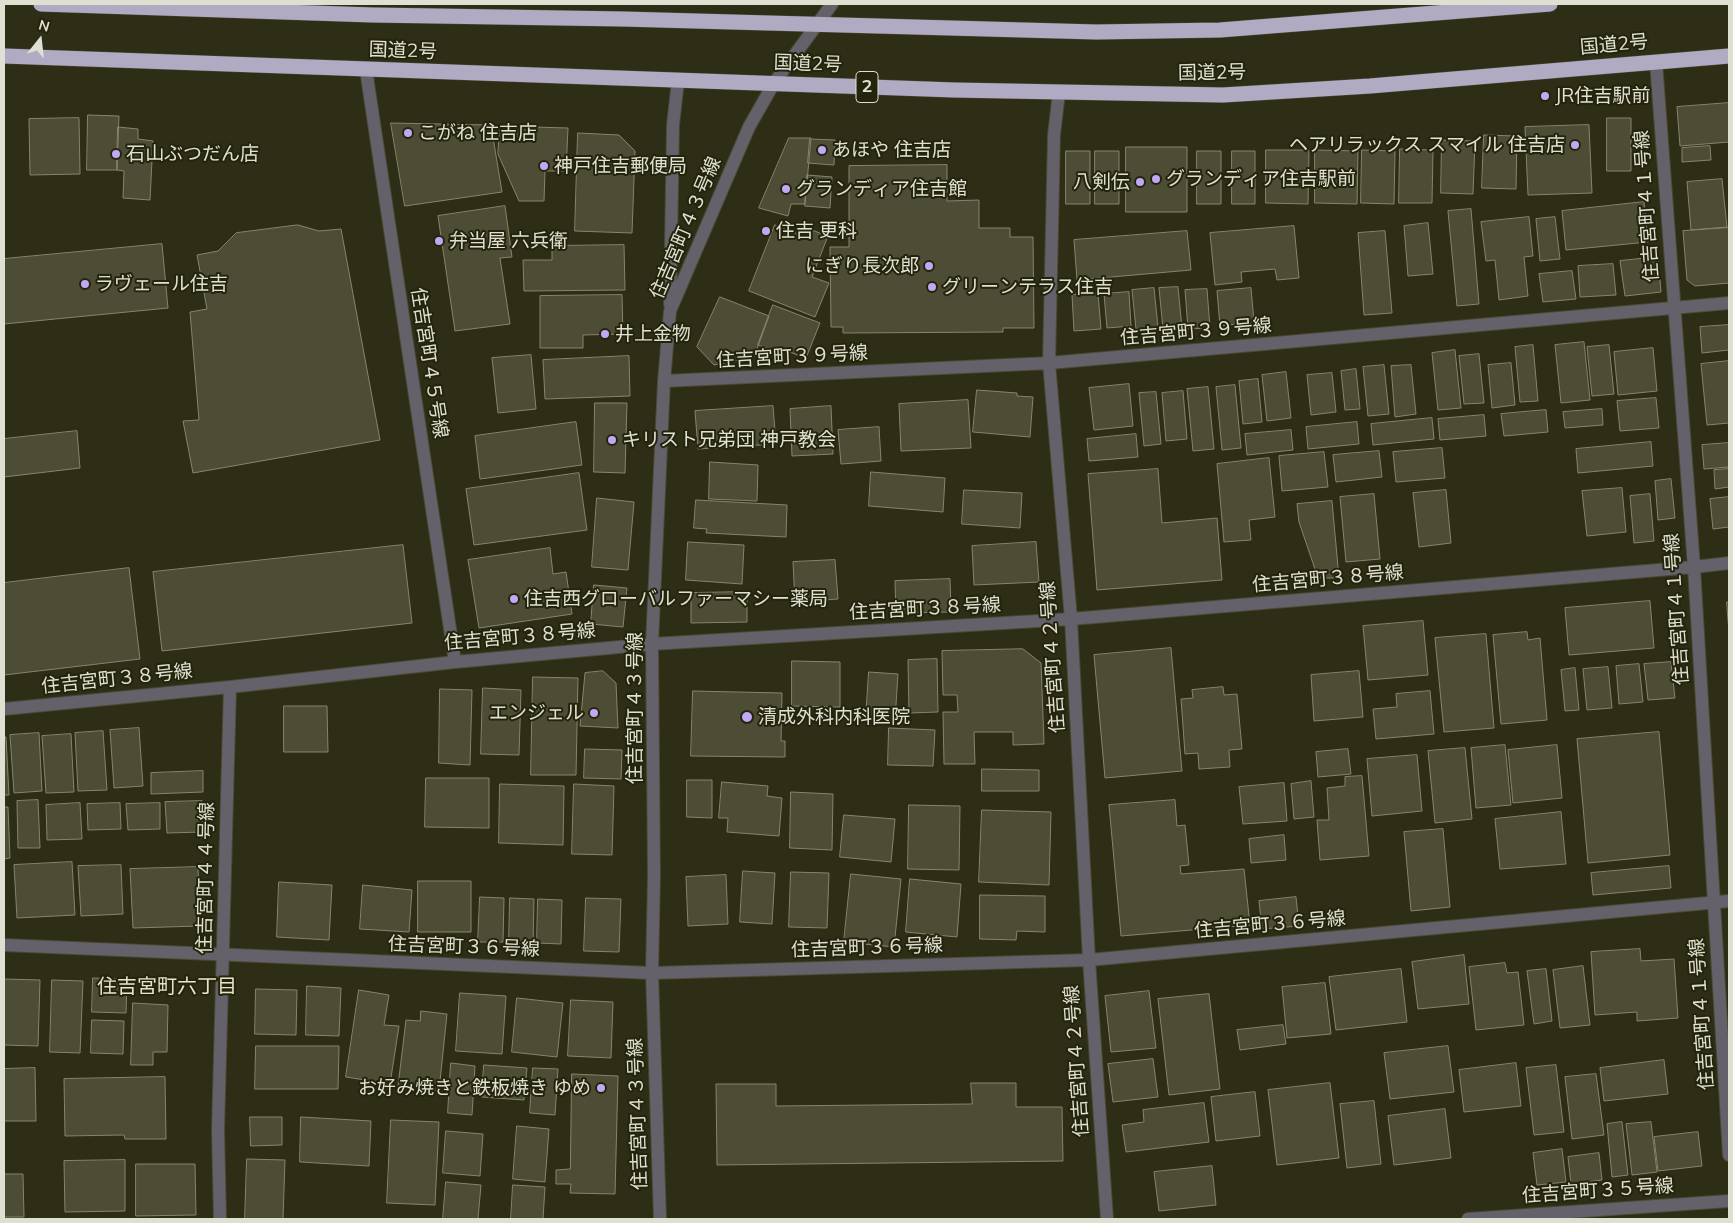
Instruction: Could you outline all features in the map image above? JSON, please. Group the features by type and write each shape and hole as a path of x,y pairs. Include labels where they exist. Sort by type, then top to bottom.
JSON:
{"highway":[{"name":"国道2号","path":"41,4 373,10 1096,32 1220,30 1550,4"},
{"name":"国道2号","path":"4,56 954,90 1223,95 1380,85 1729,56"}],"street":[{"name":"住吉宮町４３号線","path":"660,1219 652,973 654,866 652,644 664,381 670,311 750,127 774,83 832,4"},
{"name":"住吉宮町４１号線","path":"1656,62 1694,567 1729,1155"},
{"name":"住吉宮町４５号線","path":"366,70 455,662"},
{"path":"670,311 673,125 678,81"},
{"name":"住吉宮町４２号線","path":"1059,92 1054,135 1049,363 1071,619 1089,960 1107,1219"},
{"name":"住吉宮町３９号線","path":"664,381 1049,363 1729,303"},
{"name":"住吉宮町３８号線","path":"4,709 230,687 455,662 652,644 1071,619 1729,563"},
{"name":"住吉宮町４４号線","path":"220,1219 218,1130 230,687"},
{"name":"住吉宮町３６号線","path":"4,945 652,973 1089,960 1729,901"},
{"name":"住吉宮町３５号線","path":"1468,1219 1729,1201"}],"building":[{"path":"1729,103 1729,142 1680,146 1677,107"},
{"path":"88,115 119,116 117,170 87,170"},
{"path":"79,118 80,174 30,175 29,119"},
{"path":"1607,118 1631,118 1631,171 1607,171"},
{"path":"391,123 491,125 502,192 405,206"},
{"path":"1589,125 1592,193 1528,195 1525,127"},
{"path":"500,126 568,128 566,171 545,171 544,201 519,201 498,154"},
{"path":"118,127 138,129 138,139 153,141 150,200 123,198 124,171 117,170"},
{"path":"578,133 619,135 635,151 632,233 575,231"},
{"path":"1484,135 1517,136 1516,189 1482,188"},
{"name":"グランディア住吉館","path":"789,138 811,138 805,204 791,204 788,216 759,208"},
{"path":"810,139 835,140 834,165 808,163"},
{"path":"1442,140 1475,141 1473,194 1441,193"},
{"path":"1710,146 1711,160 1682,162 1682,148"},
{"name":"グランディア住吉駅前","path":"1126,147 1187,147 1187,212 1126,212"},
{"path":"1400,149 1433,150 1432,203 1399,203"},
{"path":"1266,150 1309,150 1308,204 1266,203"},
{"path":"1315,150 1358,151 1357,204 1315,203"},
{"path":"1362,150 1395,151 1394,204 1361,203"},
{"path":"1066,151 1090,151 1090,204 1066,204"},
{"path":"1095,151 1119,151 1119,204 1095,204"},
{"path":"1197,151 1221,151 1221,204 1197,204"},
{"path":"1232,151 1255,151 1255,204 1232,204"},
{"name":"グリーンテラス住吉","path":"947,165 947,201 979,200 979,228 1010,228 1010,237 1033,237 1034,328 1003,328 1003,332 843,333 843,327 831,327 830,247 849,247 849,166"},
{"path":"807,175 832,177 830,208 805,206"},
{"path":"1722,179 1727,227 1691,230 1687,182"},
{"path":"1644,202 1648,242 1566,250 1562,211"},
{"path":"505,206 512,257 500,258 510,324 455,331 438,216"},
{"path":"1471,209 1479,304 1457,306 1448,211"},
{"path":"1529,217 1533,256 1524,257 1528,296 1499,300 1495,260 1486,261 1481,222"},
{"path":"1555,217 1560,259 1540,261 1536,219"},
{"path":"1428,223 1433,274 1408,276 1404,226"},
{"path":"298,225 319,231 341,229 380,440 193,473 183,421 199,420 190,312 207,309 197,255 218,251 236,233"},
{"path":"775,225 798,234 801,226 828,236 812,277 829,283 815,317 749,291"},
{"path":"1294,226 1299,278 1277,280 1275,269 1241,272 1242,282 1215,285 1210,233"},
{"path":"1729,228 1729,283 1695,286 1687,280 1683,231"},
{"path":"1187,231 1191,270 1077,280 1074,240"},
{"path":"1385,231 1392,313 1364,315 1358,233"},
{"name":"ラヴェール住吉","path":"162,244 168,308 4,324 4,259"},
{"path":"624,245 625,290 524,291 523,260 552,260 552,246"},
{"path":"1658,257 1661,292 1625,296 1620,261"},
{"path":"1613,264 1616,295 1580,297 1578,266"},
{"path":"1572,271 1576,299 1543,302 1539,274"},
{"path":"1178,287 1182,328 1163,329 1159,288"},
{"path":"1154,288 1158,327 1136,329 1132,290"},
{"path":"1251,288 1254,322 1220,326 1217,291"},
{"path":"1207,289 1210,328 1188,329 1185,290"},
{"path":"1129,292 1131,326 1107,328 1104,294"},
{"path":"1098,293 1101,329 1074,331 1072,295"},
{"path":"622,295 623,334 583,335 583,348 540,348 540,296"},
{"path":"720,297 769,316 754,357 714,365 697,347"},
{"path":"773,305 820,323 806,358 784,350 782,354 758,345"},
{"path":"1729,325 1729,350 1702,353 1700,327"},
{"path":"1584,342 1590,400 1561,403 1555,345"},
{"path":"1533,345 1538,401 1520,402 1515,347"},
{"path":"1609,345 1614,394 1592,396 1587,347"},
{"path":"1653,348 1657,391 1618,395 1614,352"},
{"path":"1455,350 1461,408 1438,410 1432,353"},
{"path":"1479,354 1484,403 1464,404 1459,356"},
{"path":"531,355 536,409 498,413 492,358"},
{"path":"629,356 630,396 545,399 543,360"},
{"path":"1729,361 1729,423 1707,425 1701,364"},
{"path":"1511,363 1515,405 1492,408 1488,365"},
{"path":"1384,365 1389,414 1368,416 1363,367"},
{"path":"1411,365 1416,414 1395,417 1391,366"},
{"path":"1356,369 1360,409 1345,410 1341,371"},
{"path":"1286,372 1291,418 1267,421 1262,375"},
{"path":"1332,373 1336,412 1311,415 1307,375"},
{"path":"1258,379 1262,422 1243,424 1239,381"},
{"path":"1129,384 1133,426 1094,430 1089,388"},
{"path":"1235,385 1241,448 1222,450 1216,387"},
{"path":"1208,387 1214,449 1193,451 1187,389"},
{"path":"977,390 1017,393 1017,396 1033,397 1030,437 973,432"},
{"path":"1183,391 1187,439 1166,441 1162,393"},
{"path":"1156,392 1161,444 1144,446 1139,393"},
{"path":"1656,398 1659,428 1620,431 1617,401"},
{"path":"968,400 971,448 901,451 899,404"},
{"path":"595,403 627,403 625,473 594,472"},
{"path":"773,406 776,444 698,449 695,411"},
{"path":"831,406 833,454 792,456 790,409"},
{"path":"1602,409 1603,425 1565,428 1563,412"},
{"path":"1546,410 1548,432 1504,436 1501,414"},
{"path":"1484,415 1486,436 1440,440 1438,419"},
{"path":"1432,418 1434,439 1373,445 1371,424"},
{"path":"576,422 582,465 480,479 475,436"},
{"path":"1357,422 1359,444 1308,449 1306,427"},
{"path":"879,427 881,461 841,464 838,430"},
{"path":"1291,430 1293,450 1247,455 1245,434"},
{"path":"77,431 80,468 4,477 4,439"},
{"path":"1136,434 1138,457 1089,461 1087,439"},
{"path":"1651,442 1653,466 1578,473 1576,449"},
{"path":"1729,443 1729,467 1704,469 1702,445"},
{"path":"1442,448 1445,478 1396,482 1393,452"},
{"path":"1379,451 1382,477 1336,482 1333,455"},
{"path":"1324,452 1328,487 1282,491 1279,456"},
{"path":"1269,458 1275,517 1249,520 1251,540 1224,542 1217,464"},
{"path":"710,462 758,465 757,501 709,499"},
{"path":"1158,469 1162,523 1217,518 1222,580 1097,590 1088,474"},
{"path":"1729,469 1729,487 1715,489 1714,470"},
{"path":"871,472 945,478 943,512 869,506"},
{"path":"579,473 587,530 474,545 466,489"},
{"path":"1671,479 1675,518 1658,520 1655,481"},
{"path":"1622,488 1626,532 1587,536 1582,491"},
{"path":"964,490 1022,493 1020,528 962,524"},
{"path":"1446,490 1451,543 1419,547 1413,493"},
{"path":"1374,494 1380,559 1346,562 1340,497"},
{"path":"1650,494 1654,541 1634,543 1630,496"},
{"path":"1729,497 1729,527 1713,529 1710,499"},
{"path":"597,498 634,502 628,570 592,567"},
{"path":"696,500 787,505 786,537 706,533 707,529 694,528"},
{"path":"1332,501 1339,578 1318,578 1299,522 1297,504"},
{"path":"688,542 744,545 742,584 686,580"},
{"path":"1036,542 1039,582 974,585 972,546"},
{"path":"403,545 412,623 162,651 153,572"},
{"path":"550,548 553,574 566,572 572,614 479,628 468,560"},
{"path":"835,560 838,599 795,602 793,562"},
{"path":"129,568 140,659 4,675 4,583"},
{"path":"950,579 951,612 896,613 895,581"},
{"path":"594,585 627,588 623,627 591,624"},
{"path":"747,592 747,622 691,623 691,593"},
{"path":"1650,601 1654,648 1569,655 1565,608"},
{"path":"1727,602 1729,602 1729,632"},
{"path":"1423,621 1428,675 1368,680 1363,626"},
{"path":"1527,632 1528,640 1540,638 1547,720 1501,724 1493,635"},
{"path":"1486,634 1494,728 1444,732 1435,638"},
{"path":"1171,648 1182,771 1105,778 1094,655"},
{"path":"1023,649 1041,663 1044,744 1013,745 1013,732 974,732 975,764 944,764 943,712 958,712 957,695 943,695 942,651"},
{"path":"937,659 938,712 909,713 908,660"},
{"path":"792,661 840,662 840,707 792,706"},
{"path":"1671,662 1675,698 1648,700 1644,664"},
{"path":"1639,664 1643,702 1619,704 1616,666"},
{"path":"1608,667 1612,708 1587,710 1583,669"},
{"path":"1575,668 1579,710 1565,711 1561,670"},
{"path":"603,671 616,683 618,728 580,726 585,673"},
{"path":"1359,671 1363,717 1314,721 1311,675"},
{"path":"869,672 898,674 895,720 866,718"},
{"path":"533,677 578,678 576,775 531,775"},
{"path":"1223,687 1224,695 1237,694 1242,749 1229,750 1230,767 1199,769 1198,753 1185,754 1181,699 1193,698 1192,690"},
{"path":"483,688 521,690 519,755 481,754"},
{"path":"440,689 472,690 470,765 439,763"},
{"path":"693,691 782,693 781,741 785,741 785,757 691,756"},
{"path":"1430,691 1434,734 1376,739 1373,709 1397,707 1396,694"},
{"path":"284,706 327,706 328,752 284,752"},
{"path":"139,728 143,786 114,788 110,730"},
{"path":"889,728 935,730 933,766 888,765"},
{"path":"103,731 107,790 78,791 75,733"},
{"path":"1659,732 1670,855 1588,863 1577,739"},
{"path":"39,733 42,791 14,793 10,735"},
{"path":"71,734 74,792 46,793 42,736"},
{"path":"4,737 6,737 9,795 4,795"},
{"path":"1505,745 1511,805 1476,808 1471,748"},
{"path":"1557,745 1562,798 1513,803 1508,750"},
{"path":"1465,748 1472,819 1435,823 1428,751"},
{"path":"585,749 622,750 621,779 584,778"},
{"path":"1348,749 1351,774 1318,777 1316,752"},
{"path":"1417,755 1422,811 1372,816 1367,759"},
{"path":"982,769 1039,770 1039,791 982,791"},
{"path":"203,771 203,792 151,794 151,773"},
{"path":"1362,776 1369,856 1320,860 1317,820 1329,820 1327,788 1345,786 1345,777"},
{"path":"426,778 489,778 489,828 425,827"},
{"path":"687,780 712,780 712,818 687,817"},
{"path":"1311,781 1314,817 1294,819 1291,784"},
{"path":"722,782 768,786 767,796 782,798 779,836 727,832 728,818 719,818"},
{"path":"1284,783 1287,821 1243,824 1239,787"},
{"path":"500,784 564,786 563,845 499,843"},
{"path":"574,784 614,786 612,855 572,854"},
{"path":"791,792 833,794 832,850 790,848"},
{"path":"38,800 40,848 18,848 17,801"},
{"path":"1175,800 1177,826 1185,825 1189,865 1180,866 1181,874 1244,869 1250,925 1121,936 1109,805"},
{"path":"202,801 203,832 167,833 165,802"},
{"path":"80,803 82,839 47,840 46,805"},
{"path":"120,803 121,829 88,830 87,804"},
{"path":"160,803 160,829 128,830 126,804"},
{"path":"909,805 960,806 959,870 908,869"},
{"path":"4,807 8,807 10,858 4,859"},
{"path":"982,810 1051,812 1049,885 979,882"},
{"path":"1561,812 1566,864 1500,869 1495,819"},
{"path":"844,815 895,819 891,862 840,857"},
{"path":"1443,829 1450,907 1411,911 1404,832"},
{"path":"1284,835 1286,860 1251,863 1249,839"},
{"path":"72,862 75,915 17,918 14,865"},
{"path":"121,865 123,914 81,916 78,866"},
{"path":"1669,866 1671,888 1593,895 1591,873"},
{"path":"198,867 200,926 133,928 130,869"},
{"path":"743,871 775,873 772,924 740,922"},
{"path":"791,872 829,873 827,928 789,927"},
{"path":"851,874 901,879 894,947 844,942"},
{"path":"726,875 728,924 688,926 686,877"},
{"path":"910,879 961,884 957,937 906,932"},
{"path":"418,881 471,881 471,932 418,932"},
{"path":"279,882 332,885 329,940 277,937"},
{"path":"363,885 412,890 409,932 360,929"},
{"path":"980,895 1045,896 1045,932 1017,931 1016,940 980,939"},
{"path":"480,897 504,898 503,942 478,942"},
{"path":"1296,897 1299,926 1262,929 1259,901"},
{"path":"510,898 534,899 533,944 509,943"},
{"path":"586,898 621,899 619,952 584,951"},
{"path":"538,899 562,900 561,944 537,943"},
{"path":"1640,949 1641,961 1674,959 1678,1018 1637,1021 1637,1012 1595,1015 1591,952"},
{"path":"1464,955 1469,1004 1418,1009 1412,962"},
{"path":"1505,963 1507,973 1518,972 1524,1025 1476,1030 1469,967"},
{"path":"1583,966 1590,1025 1560,1028 1553,970"},
{"path":"1401,969 1407,1022 1336,1030 1329,977"},
{"path":"1546,969 1552,1021 1534,1024 1527,971"},
{"path":"93,978 127,979 126,1013 92,1012"},
{"path":"4,979 40,980 38,1046 4,1045"},
{"path":"52,980 83,981 80,1053 50,1052"},
{"path":"1325,983 1331,1034 1287,1038 1282,987"},
{"path":"307,986 341,988 339,1036 306,1035"},
{"path":"256,989 297,990 296,1035 255,1034"},
{"path":"359,990 389,995 384,1025 399,1026 390,1084 346,1077"},
{"path":"1149,991 1156,1048 1111,1052 1105,996"},
{"path":"460,993 506,996 502,1054 456,1051"},
{"path":"1209,994 1220,1089 1169,1095 1158,999"},
{"path":"517,998 563,1003 557,1057 512,1052"},
{"path":"571,1000 613,1002 611,1058 568,1056"},
{"path":"133,1003 168,1005 167,1052 153,1052 153,1065 131,1065"},
{"path":"421,1011 447,1014 439,1091 398,1086 406,1020 420,1021"},
{"path":"92,1020 124,1021 123,1054 91,1053"},
{"path":"1283,1025 1286,1044 1240,1050 1237,1030"},
{"path":"256,1046 339,1046 338,1089 255,1089"},
{"path":"1448,1046 1454,1092 1390,1099 1384,1053"},
{"path":"1153,1059 1158,1097 1113,1102 1108,1064"},
{"path":"1664,1060 1668,1094 1604,1101 1600,1068"},
{"path":"451,1063 475,1066 472,1115 448,1113"},
{"path":"1516,1063 1521,1106 1464,1112 1459,1070"},
{"path":"484,1065 527,1068 524,1100 482,1097"},
{"path":"1556,1065 1564,1132 1534,1135 1526,1068"},
{"path":"35,1068 36,1121 4,1121 4,1069"},
{"path":"533,1068 558,1069 555,1115 530,1113"},
{"path":"572,1074 618,1076 615,1194 570,1193 571,1184 556,1184 556,1170 570,1169"},
{"path":"1596,1074 1604,1135 1572,1139 1565,1077"},
{"path":"165,1077 166,1139 125,1139 124,1135 65,1136 64,1079"},
{"path":"971,1083 1016,1083 1016,1107 1062,1107 1063,1161 717,1165 716,1084 776,1084 776,1106 972,1104"},
{"path":"1330,1083 1339,1158 1277,1165 1268,1090"},
{"path":"1255,1092 1260,1136 1216,1141 1211,1097"},
{"path":"1374,1101 1381,1164 1347,1168 1340,1104"},
{"path":"1204,1103 1209,1142 1126,1152 1122,1125 1144,1122 1143,1110"},
{"path":"1445,1109 1451,1158 1394,1165 1388,1116"},
{"path":"250,1117 282,1117 282,1145 251,1146"},
{"path":"301,1117 371,1121 369,1166 300,1162"},
{"path":"391,1120 439,1122 435,1205 387,1203"},
{"path":"1622,1122 1628,1175 1612,1177 1607,1124"},
{"path":"1651,1122 1657,1172 1632,1175 1626,1124"},
{"path":"517,1126 549,1129 545,1182 513,1179"},
{"path":"446,1131 483,1134 480,1176 443,1173"},
{"path":"1698,1132 1702,1166 1658,1171 1654,1137"},
{"path":"1562,1149 1566,1182 1537,1185 1533,1153"},
{"path":"1599,1153 1602,1180 1571,1184 1568,1157"},
{"path":"247,1159 285,1160 283,1219 245,1219"},
{"path":"125,1160 125,1211 65,1212 64,1161"},
{"path":"136,1164 195,1164 196,1215 136,1216"},
{"path":"1212,1166 1216,1205 1159,1211 1154,1172"},
{"path":"4,1174 23,1174 24,1217 4,1217"},
{"path":"446,1182 481,1185 478,1219 443,1219"},
{"path":"513,1185 545,1187 543,1219 511,1219"}],"place":[{"name":"JR住吉駅前","path":"1545,96"},
{"name":"こがね 住吉店","path":"408,133"},
{"name":"ヘアリラックス スマイル 住吉店","path":"1575,145"},
{"name":"あほや 住吉店","path":"822,150"},
{"name":"石山ぶつだん店","path":"116,154"},
{"name":"神戸住吉郵便局","path":"544,166"},
{"name":"グランディア住吉駅前","path":"1156,179"},
{"name":"八剣伝","path":"1140,182"},
{"name":"グランディア住吉館","path":"786,189"},
{"name":"住吉 更科","path":"766,231"},
{"name":"弁当屋 六兵衛","path":"439,241"},
{"name":"にぎり長次郎","path":"929,266"},
{"name":"ラヴェール住吉","path":"85,284"},
{"name":"グリーンテラス住吉","path":"932,287"},
{"name":"井上金物","path":"605,334"},
{"name":"キリスト兄弟団 神戸教会","path":"612,440"},
{"name":"住吉西グローバルファーマシー薬局","path":"514,599"},
{"name":"エンジェル","path":"594,713"},
{"name":"清成外科内科医院","path":"747,717"},
{"name":"お好み焼きと鉄板焼き ゆめ","path":"601,1088"}],"district":[{"name":"住吉宮町六丁目","path":"167,987"}]}
